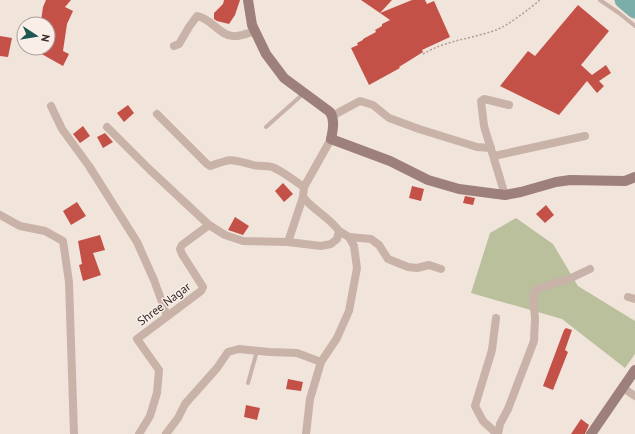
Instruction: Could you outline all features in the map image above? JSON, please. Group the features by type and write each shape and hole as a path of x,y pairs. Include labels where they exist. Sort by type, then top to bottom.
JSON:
{"street":[{"path":"248,0 252,25 266,54 284,78 319,103 330,112 332,116 333,130 331,139 304,187 303,196 288,242"},
{"path":"174,46 179,44 197,16 203,17 227,35 234,36 255,31"},
{"path":"505,195 484,126 481,101 484,99 509,105"},
{"path":"332,116 360,101 373,105 389,118 420,130 477,147 491,148"},
{"path":"51,106 62,129 89,166 137,242 154,280 167,316"},
{"path":"157,114 210,166 230,159 236,159 255,166 264,165 273,167 304,187"},
{"path":"107,127 209,225 225,235 243,241 288,242 321,246 331,244 337,239 338,231"},
{"path":"494,156 585,136"},
{"path":"331,139 390,161 428,180 459,189 505,195 570,180 626,181 635,177"},
{"path":"303,196 309,204 332,222 338,231 349,237 371,239 379,245 388,259 408,267 417,268 429,265 441,269"},
{"path":"0,215 20,226 45,231 63,241 69,282 74,434"},
{"name":"Shree Nagar","path":"139,434 150,416 157,394 159,370 137,339 201,291 203,286 180,249 182,245 209,225"},
{"path":"306,434 310,400 322,362 337,338 349,311 357,268 354,246 349,237"},
{"path":"496,318 492,350 475,406 483,421 497,434 534,341 535,318 533,296 537,289 569,279 590,269"},
{"path":"166,434 178,418 185,404 217,368 228,352 239,349 297,353 322,362"},
{"path":"591,434 635,370"},
{"path":"623,388 635,396"}],"lane":[{"path":"600,0 619,12 635,26"},
{"path":"266,127 304,93"},
{"path":"248,383 257,351"}],"path":[{"path":"423,54 447,43 497,30 540,0"}],"green space":[{"path":"516,218 553,244 578,286 635,321 635,354 625,368 562,319 471,293 490,233"}],"building":[{"path":"46,0 71,0 65,7 73,11 67,24 63,51 69,54 63,66 45,56 56,56 56,16 42,16"},
{"path":"224,0 240,0 235,15 229,24 214,19 214,13 223,4"},
{"path":"361,0 392,0 380,13"},
{"path":"412,0 425,0 427,4 434,1 450,37 422,50 423,52 399,67 400,68 369,85 351,48 358,45 357,43 376,32 375,30 382,26 382,24 390,20 380,13"},
{"path":"578,5 609,31 581,65 592,75 606,65 611,73 599,81 604,86 597,93 587,81 559,115 500,86 528,51 535,56"},
{"path":"0,36 12,38 8,57 0,56"},
{"path":"128,105 134,113 124,122 117,113"},
{"path":"83,126 90,136 80,143 73,134"},
{"path":"105,133 113,142 103,148 97,137"},
{"path":"283,183 293,194 284,202 275,191"},
{"path":"412,186 424,189 421,201 409,198"},
{"path":"465,196 475,198 473,205 463,203"},
{"path":"77,202 86,216 71,225 63,211"},
{"path":"546,205 554,215 545,223 536,214"},
{"path":"235,217 249,226 243,235 228,230"},
{"path":"100,235 105,250 93,253 101,275 83,281 79,265 82,264 78,241"},
{"path":"566,328 572,330 565,350 568,352 553,390 543,386"},
{"path":"288,379 303,382 301,391 286,389"},
{"path":"246,405 260,408 257,420 244,417"},
{"path":"581,419 589,425 585,434 571,434"}],"waterway":[{"path":"623,0 635,10"}]}
